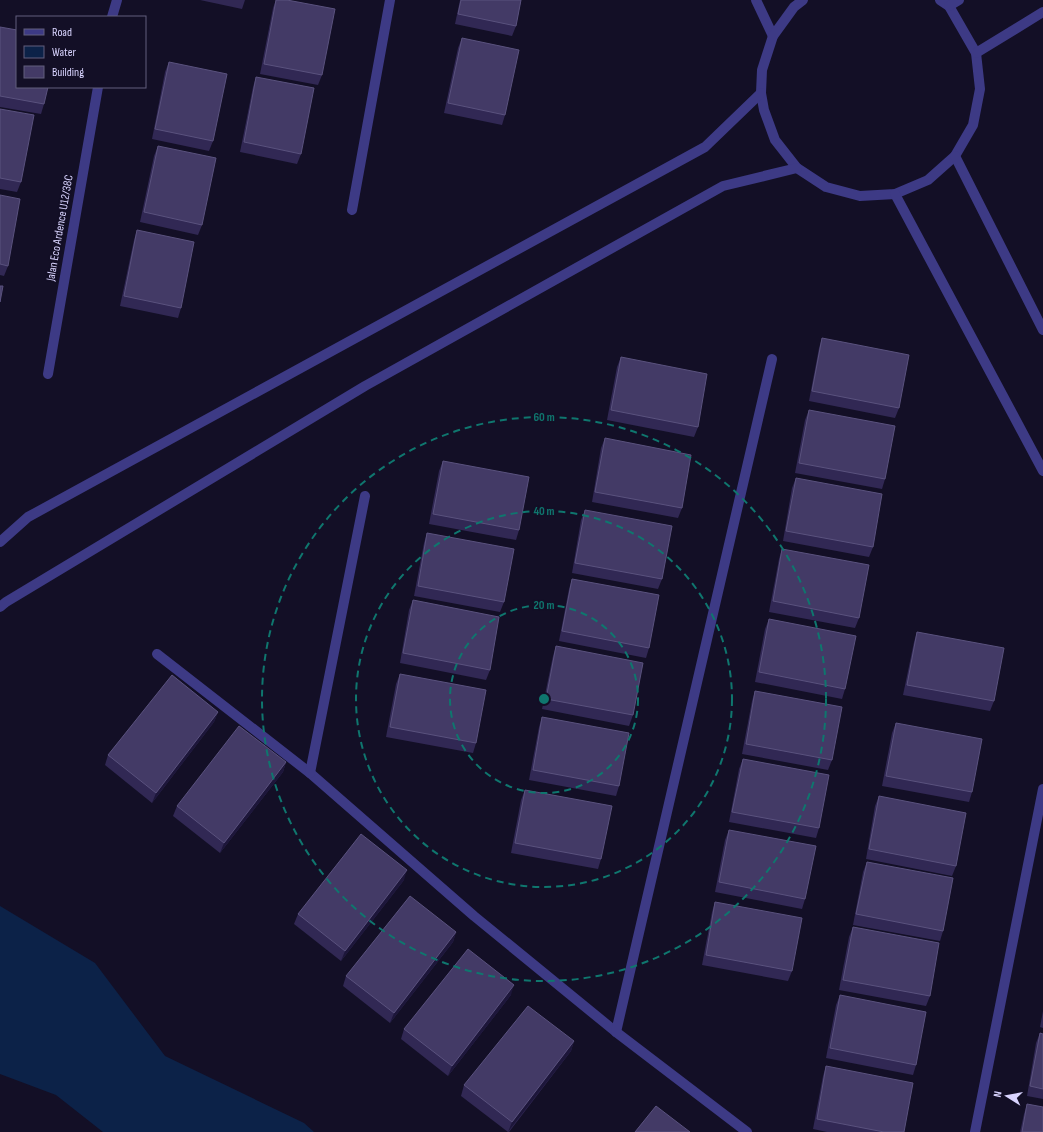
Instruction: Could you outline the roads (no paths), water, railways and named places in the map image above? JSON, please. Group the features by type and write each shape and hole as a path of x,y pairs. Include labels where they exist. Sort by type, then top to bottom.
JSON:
{"street":[{"path":"112,16 117,0"},
{"path":"352,210 390,0"},
{"path":"756,0 773,36"},
{"path":"803,0 794,7 773,36 762,70 761,93 764,110 775,140 797,168 826,187 860,196 895,194 928,180 955,156 973,125 980,90 976,53 949,6 940,0"},
{"path":"949,6 959,0"},
{"path":"976,53 1043,12"},
{"name":"Jalan Eco Ardence U12/38C","path":"48,374 98,88"},
{"path":"0,542 28,517 704,147 761,93"},
{"path":"955,156 1043,330"},
{"path":"0,607 365,386 723,186 797,168"},
{"path":"895,194 1043,471"},
{"path":"616,1032 772,359"},
{"path":"310,773 365,496"},
{"path":"157,654 310,773 474,916 616,1032 747,1132"},
{"path":"975,1132 1043,789"}],"water":[{"path":"0,906 95,963 165,1056 304,1123 314,1132 103,1132 56,1095 0,1074"}]}
